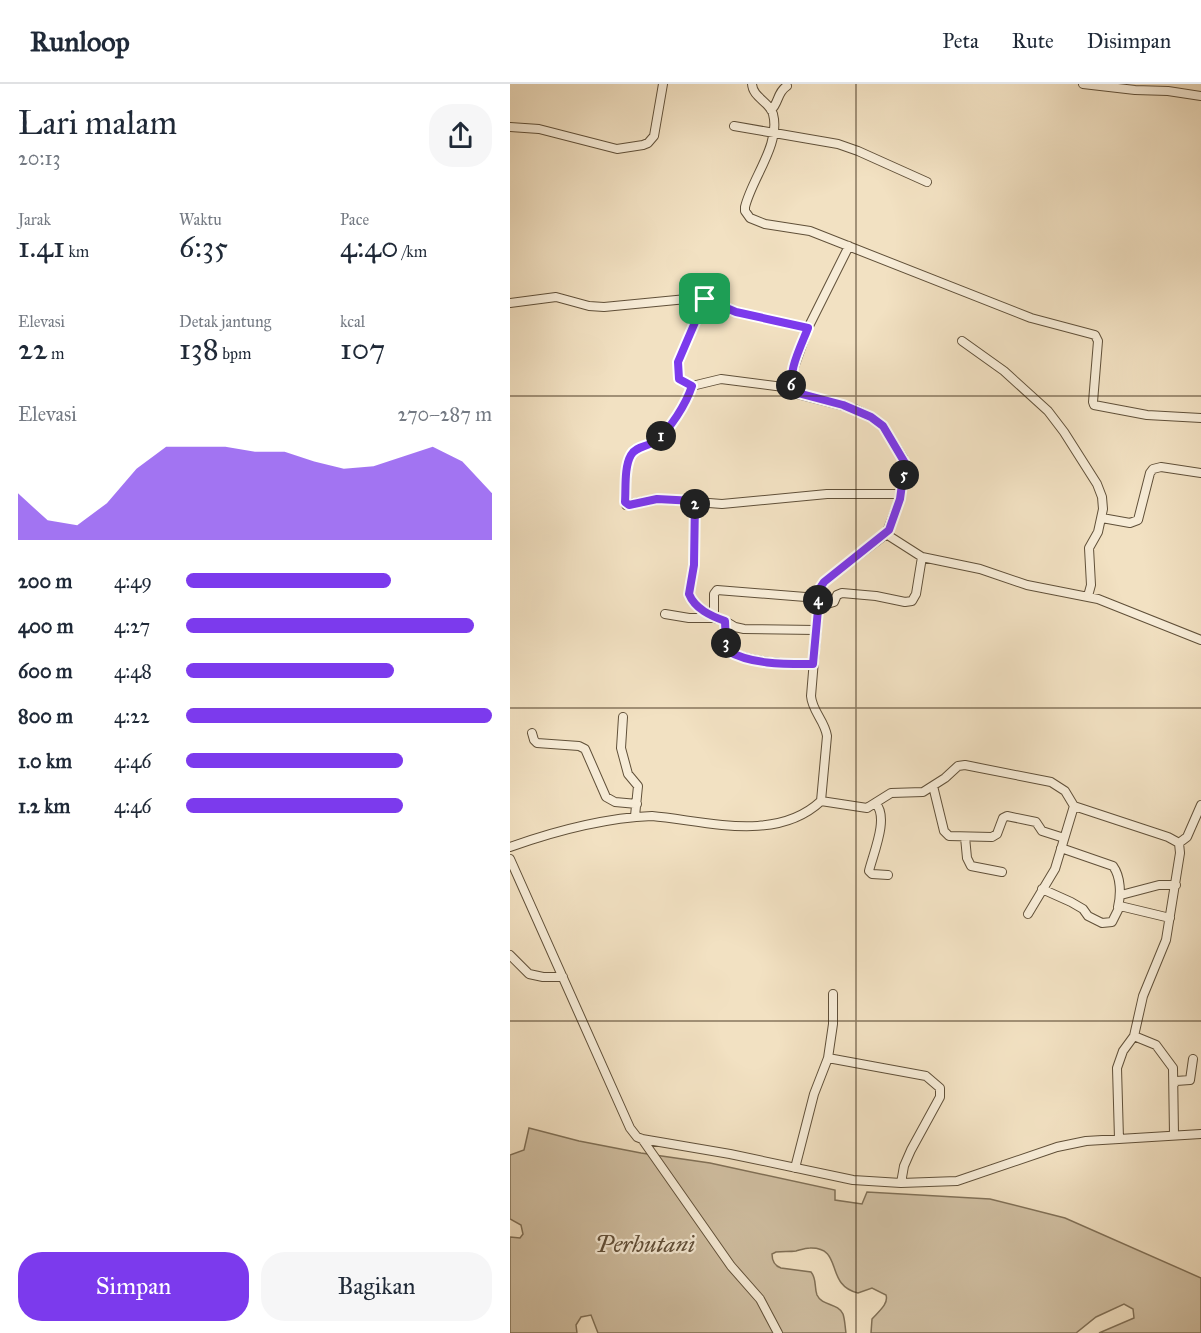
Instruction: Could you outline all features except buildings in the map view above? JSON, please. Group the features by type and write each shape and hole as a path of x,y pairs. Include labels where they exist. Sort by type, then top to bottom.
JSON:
{"street":[{"path":"510,127 540,129 617,149 643,145 654,136 663,84"},
{"path":"752,84 754,93 771,110 774,120 764,162 746,201 747,215 765,224 810,231 1031,318 1095,335 1098,341 1092,402 1097,406 1148,415 1201,418"},
{"path":"1083,84 1201,96"},
{"path":"771,110 781,90 787,86"},
{"path":"734,126 829,142 849,148 927,182"},
{"path":"791,388 791,376 808,328 849,246"},
{"path":"510,303 556,297 589,306 604,307 689,298 705,299 736,312 808,328"},
{"path":"510,847 553,832 635,816 763,826 799,817 821,801 827,736 812,701 820,588 824,582 886,534 901,494 905,463 883,426 855,409 797,394 791,388 721,379 692,386 679,379 677,367 705,299"},
{"path":"962,341 1004,371 1048,411 1097,484 1102,497 1102,518 1098,532 1089,548 1091,585 1088,597"},
{"path":"692,386 684,405 662,434 652,443 631,454 625,502 629,505 657,499 722,504 827,494 901,494"},
{"path":"1102,518 1130,523 1138,519 1150,473 1155,468 1201,473"},
{"path":"695,501 694,565 689,594 694,603 714,618"},
{"path":"886,534 922,557 980,569 1027,585 1105,601 1201,640"},
{"path":"817,607 834,603 837,595 842,593 912,601 916,594 922,557"},
{"path":"714,618 714,594 721,590 818,598"},
{"path":"665,614 683,618 714,618 744,629 816,630"},
{"path":"725,621 726,645 731,653 752,659 788,664 813,664"},
{"path":"623,717 621,748 628,774 638,786 635,816"},
{"path":"532,733 537,742 579,746 585,749 606,797 615,802 637,804"},
{"path":"821,801 861,809 870,807 891,793 919,793 945,778 958,766 964,765 1051,782 1065,791 1074,806 1168,837 1179,843"},
{"path":"933,786 946,834 952,837 995,836 1003,818 1007,816 1036,822 1042,831 1064,838"},
{"path":"876,804 880,810 881,821 869,871 872,874 888,875"},
{"path":"1028,914 1055,869 1074,806"},
{"path":"1179,843 1187,837 1201,806"},
{"path":"965,837 967,858 971,866 1002,872"},
{"path":"1119,1139 1117,1068 1123,1051 1134,1036 1143,996 1166,940 1176,885 1179,843"},
{"path":"1042,889 1083,909 1091,918 1102,923 1112,922 1120,895 1117,874 1113,866 1061,848"},
{"path":"510,859 630,1128 642,1139 727,1261 760,1299 778,1333"},
{"path":"1120,895 1159,885 1176,885"},
{"path":"1118,907 1125,906 1170,918"},
{"path":"510,955 530,974 543,977 563,977"},
{"path":"795,1168 814,1094 828,1058 832,1030 833,994"},
{"path":"1134,1036 1158,1048 1173,1068 1174,1135"},
{"path":"828,1058 926,1076 940,1088 940,1097 907,1160 901,1183"},
{"path":"1174,1084 1176,1081 1190,1080 1194,1059"},
{"path":"642,1139 853,1180 950,1183 1065,1145 1086,1141 1201,1134"}],"green space":[{"name":"Perhutani","path":"529,1128 579,1141 710,1163 835,1190 835,1200 862,1204 867,1192 990,1199 1065,1218 1201,1278 1201,1333 1099,1333 1134,1318 1133,1309 1124,1304 1096,1317 1076,1333 871,1333 872,1319 884,1305 886,1295 872,1288 858,1293 848,1289 841,1282 827,1253 820,1249 810,1248 776,1252 772,1254 773,1259 781,1268 811,1272 819,1299 841,1310 846,1333 598,1333 591,1315 581,1317 576,1325 577,1333 510,1333 510,1237 520,1238 523,1234 521,1225 510,1219 510,1155 524,1150"}],"route":[{"path":"705,299 736,312 808,328 791,376 791,388 797,394 843,405 871,417 883,426 905,463 900,499 889,530 821,585 813,664 788,664 752,659 728,651 725,621 714,618 694,603 689,594 694,565 695,501 657,499 629,505 625,502 631,454 655,441 688,398 692,386 679,379 677,367 705,299"}]}
